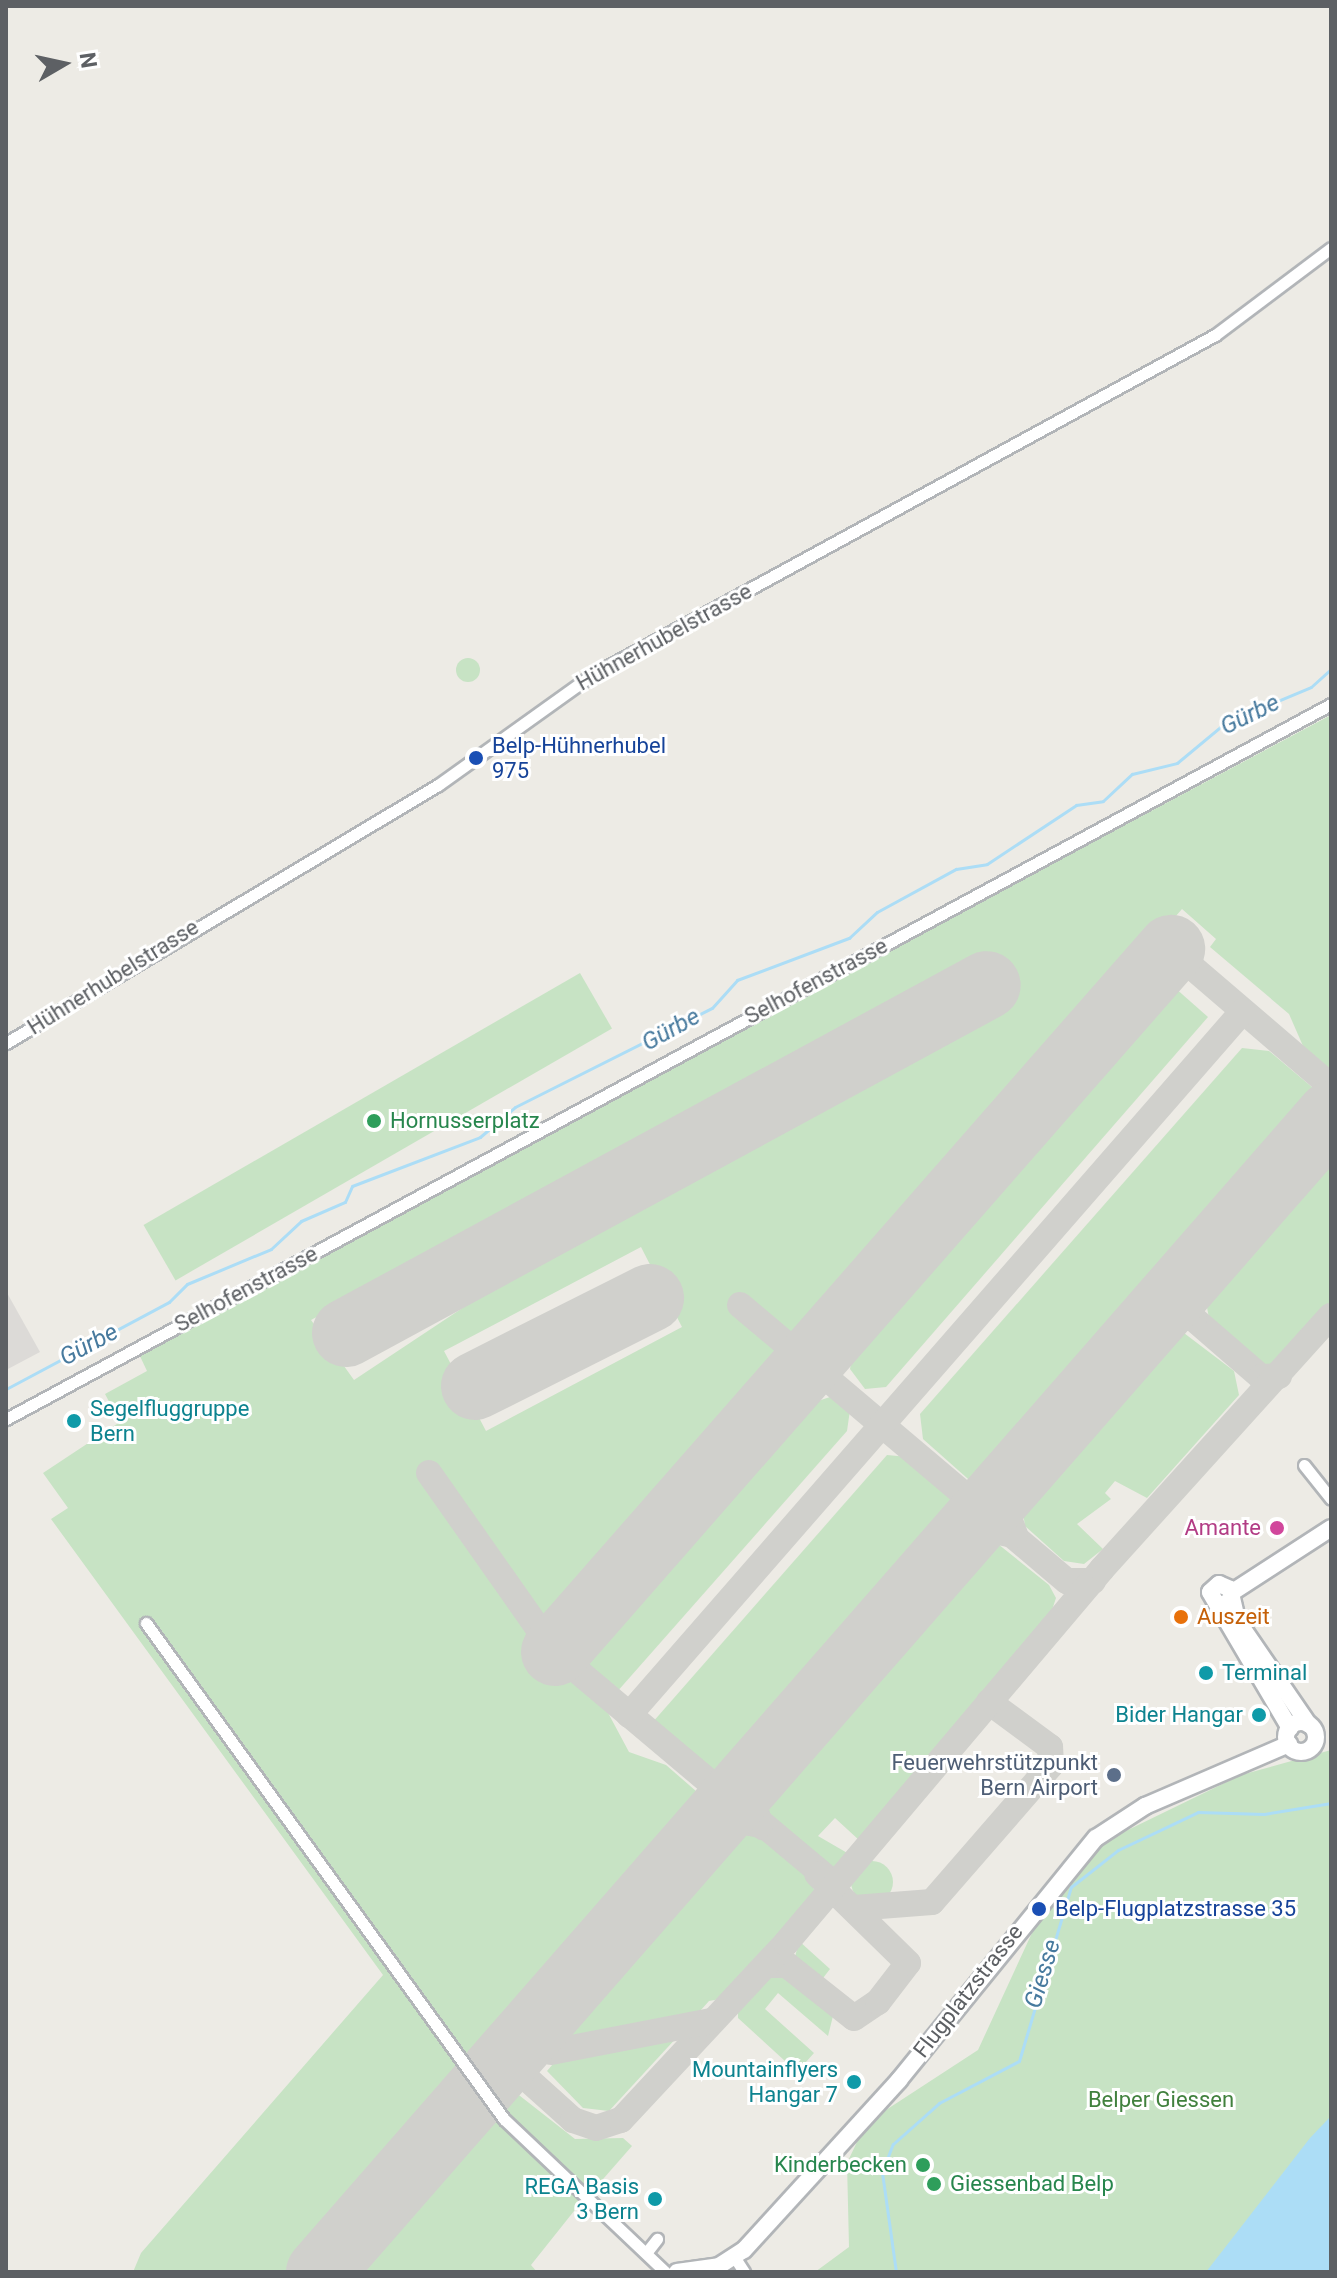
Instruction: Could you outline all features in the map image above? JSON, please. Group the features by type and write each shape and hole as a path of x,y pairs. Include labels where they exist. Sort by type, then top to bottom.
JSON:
{"street":[{"name":"Hühnerhubelstrasse","path":"6,1043 438,785 590,676 1215,335 1331,248"},
{"name":"Selhofenstrasse","path":"6,1419 1331,704"},
{"path":"1304,1465 1331,1499"},
{"path":"1227,1600 1331,1528"},
{"path":"1227,1600 1309,1725 1313,1747 1301,1752 1289,1736 1227,1600"},
{"path":"146,1623 504,2119 665,2272"},
{"path":"1289,1736 1309,1725"},
{"name":"Flugplatzstrasse","path":"677,2272 739,2265 899,2080 1096,1838 1153,1802 1289,1736"},
{"path":"646,2253 657,2239"}],"shaded area":[{"path":"6,1291 40,1352 6,1370"}],"green space":[{"path":"468,658 479,665 480,670 473,681 468,682 457,675 456,670 463,659"},
{"path":"1331,715 1331,1078 1303,1046 1289,1014 1210,947 1216,939 1182,909 551,1631 435,1470 422,1478 550,1663 606,1709 629,1752 666,1765 704,1798 472,2066 464,2064 466,2072 291,2272 133,2272 141,2253 383,1975 51,1519 68,1508 43,1473 120,1422 105,1394 147,1371 138,1352","holes":["991,952 1011,994 616,1206 354,1380 311,1320","641,1247 682,1327 486,1431 444,1351"]},
{"name":"Hornusserplatz","path":"580,973 612,1028 176,1280 144,1225"},
{"path":"1174,987 1208,1017 886,1387 865,1389 850,1369 853,1353"},
{"path":"1242,1048 1269,1051 1319,1093 976,1486 923,1439 920,1414"},
{"path":"1331,1149 1331,1308 1283,1363 1265,1365 1209,1318 1205,1297"},
{"path":"1180,1330 1234,1371 1239,1395 1147,1498 1115,1481 1105,1493 1111,1499 1077,1524 1103,1549 1084,1564 1064,1561 1025,1526 1022,1506"},
{"path":"833,1396 850,1410 847,1431 616,1693 580,1666 809,1404"},
{"path":"887,1455 908,1457 959,1506 718,1783 652,1723"},
{"path":"998,1544 1049,1585 1056,1598 1052,1610 860,1841 835,1818 818,1836 849,1854 837,1869 820,1867 766,1821 765,1800 984,1548"},
{"name":"Belper Giessen","path":"1331,1750 1331,2272 815,2272 849,2247 847,2163 866,2123 978,2050 1037,1922 1097,1845 1241,1775"},
{"path":"738,1831 759,1833 809,1877 815,1892 808,1908 726,1998 709,2001 692,2020 550,2044"},
{"path":"872,1861 887,1867 893,1882 887,1897 872,1903 857,1897 851,1882 857,1867"},
{"path":"799,1941 830,1969 820,1982 794,1961"},
{"path":"773,1969 790,1974 833,2016 828,2036 778,1993 765,2009 814,2053 797,2072 738,2018 738,2009"},
{"path":"679,2035 609,2111 583,2108 547,2071 558,2058"},
{"path":"515,2092 575,2139 623,2138 632,2146 590,2194 507,2114 503,2098"},
{"path":"493,2109 559,2176 553,2186 562,2193 567,2187 582,2201 531,2265 537,2272 351,2272"}],"water":[{"path":"1331,2116 1329,2272 1206,2272 1310,2138"}],"waterway":[{"name":"Gürbe","path":"6,1389 169,1302 187,1284 271,1249 301,1221 345,1202 352,1186 480,1137 515,1107 712,1008 737,980 849,938 877,912 956,869 987,864 1076,805 1103,801 1132,774 1177,763 1225,723 1311,687 1331,669"},
{"name":"Giesse","path":"896,2272 882,2172 893,2144 939,2103 1019,2061 1071,1887 1118,1850 1198,1812 1264,1814 1331,1803"}],"taxiway":[{"path":"1171,949 1331,1086"},
{"path":"629,1715 1242,1012"},
{"path":"1324,1126 1331,1118"},
{"path":"1191,1276 1184,1300 1194,1319 1261,1377 1279,1376"},
{"path":"740,1305 1067,1581 1093,1581"},
{"path":"1148,1326 1173,1313 1194,1319"},
{"path":"524,2040 524,2076 573,2120 596,2128 621,2120 786,1943 1102,1569 1331,1316"},
{"path":"429,1473 555,1652 763,1827"},
{"path":"1014,1478 1005,1507 1015,1534"},
{"path":"956,1545 985,1529 1014,1535"},
{"path":"854,1908 932,1902 1051,1765 1050,1747 989,1702"},
{"path":"760,1769 751,1796 759,1821 832,1882"},
{"path":"704,1833 729,1819 760,1825"},
{"path":"767,1965 787,1965 854,2018 878,2002 908,1963 817,1874"},
{"path":"551,2052 711,2021"},
{"path":"484,2085 506,2074 527,2079"}],"runway":[{"path":"555,1652 1171,949"},
{"path":"346,1333 987,985"},
{"path":"320,2272 1331,1115"},
{"path":"475,1386 650,1298"}],"place":[{"name":"Belp-Hühnerhubel 975","path":"476,758"},
{"name":"Hornusserplatz","path":"374,1121"},
{"name":"Segelfluggruppe Bern","path":"74,1421"},
{"name":"Amante","path":"1277,1528"},
{"name":"Auszeit","path":"1181,1617"},
{"name":"Terminal","path":"1206,1673"},
{"name":"Bider Hangar","path":"1259,1715"},
{"name":"Feuerwehrstützpunkt Bern Airport","path":"1114,1775"},
{"name":"Belp-Flugplatzstrasse 35","path":"1039,1909"},
{"name":"Mountainflyers Hangar 7","path":"854,2082"},
{"name":"Kinderbecken","path":"923,2165"},
{"name":"Giessenbad Belp","path":"934,2184"},
{"name":"REGA Basis 3 Bern","path":"655,2199"}]}
